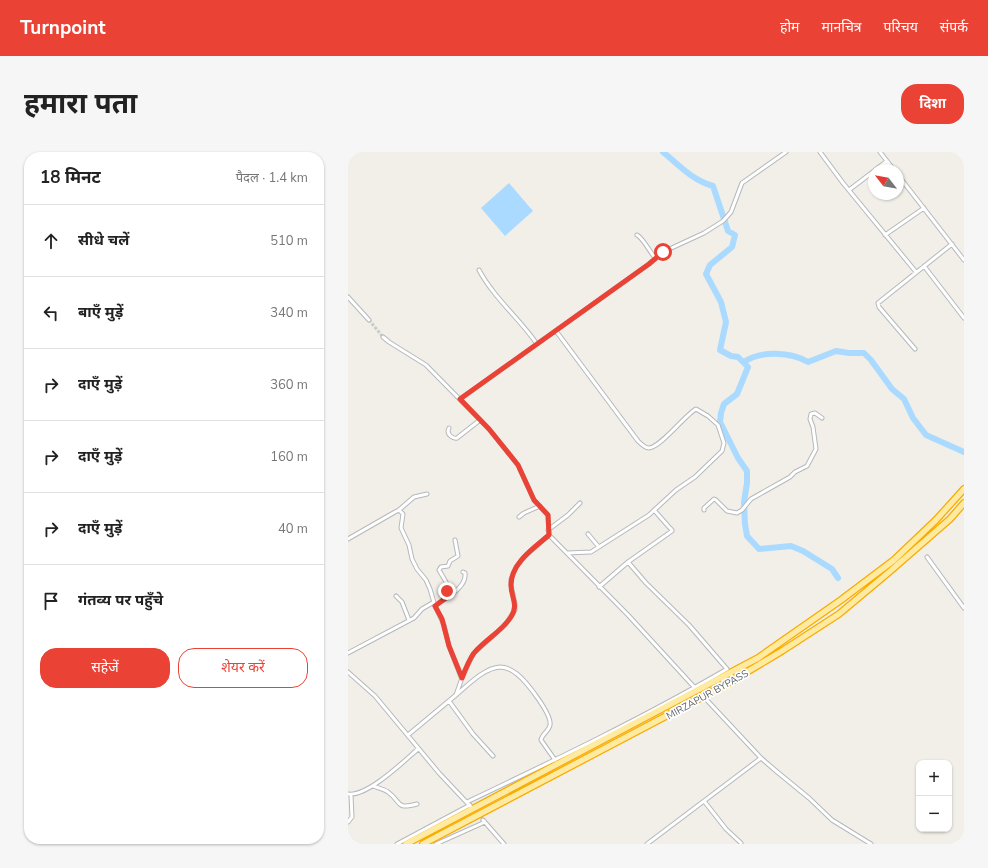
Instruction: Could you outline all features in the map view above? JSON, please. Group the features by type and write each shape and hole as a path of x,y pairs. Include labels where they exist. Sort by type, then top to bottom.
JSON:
{"highway":[{"path":"406,844 758,658 841,600 894,560 936,520 964,490"},
{"name":"MIRZAPUR BYPASS","path":"423,844 703,696 782,651 839,614 950,519 964,504"}],"street":[{"path":"460,399 649,264 663,252 713,228 727,217 742,183 786,152"},
{"path":"820,152 916,272"},
{"path":"880,152 889,164"},
{"path":"883,164 887,161"},
{"path":"849,190 868,175"},
{"path":"904,183 964,260"},
{"path":"885,235 924,208"},
{"path":"637,235 641,237 650,253 655,258"},
{"path":"915,349 878,304 952,244"},
{"path":"924,266 964,318"},
{"path":"479,270 487,283 528,330 537,344"},
{"path":"348,297 369,320"},
{"path":"556,331 638,441 644,446 648,448 653,447 671,433 696,409 716,423 720,428 724,442 722,451 695,477 676,490 649,515 588,553 567,553"},
{"path":"383,337 426,365 493,434 518,465 534,500 548,515 549,535 628,615 695,688"},
{"path":"704,510 704,508 714,499 727,512 737,513 746,506 751,499 807,466 816,449 813,427 810,420 811,414 815,413 822,418"},
{"path":"449,428 449,434 453,438 457,438 480,420"},
{"path":"348,539 399,510 414,497 427,494"},
{"path":"548,530 568,515 580,503"},
{"path":"518,517 540,506"},
{"path":"399,510 403,514 401,528 409,545 412,558 428,584 434,604 442,619 449,646 462,678"},
{"path":"599,586 628,562 672,531 654,510"},
{"path":"588,534 598,546"},
{"path":"456,695 473,654 504,625 515,610 511,580 516,567 523,558 549,535"},
{"path":"447,597 446,582 439,570 441,567 448,566 450,561 458,556 455,540"},
{"path":"927,557 964,608"},
{"path":"467,802 555,760 695,688 727,669 689,625 646,583 628,562"},
{"path":"348,653 416,616 422,609 447,597 461,586 466,578 465,573 463,572"},
{"path":"396,596 402,602 409,620"},
{"path":"408,735 479,676 489,670 501,667 511,670 524,680 548,715 550,728 542,736 541,740 555,760"},
{"path":"348,672 375,696 418,749 471,806 397,844"},
{"path":"703,696 761,758 809,798 832,820 871,844"},
{"path":"449,701 473,734 493,756"},
{"path":"348,822 352,817 349,794 359,794 370,788 418,749"},
{"path":"647,844 653,842 761,758"},
{"path":"370,788 387,791 402,806 417,804"},
{"path":"704,801 726,829 741,843"},
{"path":"436,844 484,821 504,844"}],"water":[{"path":"509,183 533,211 505,236 481,208"}],"waterway":[{"path":"663,152 692,176 713,186 728,231 735,235 732,247 710,265 706,274 721,302 726,322 720,350 731,356 738,357 748,367 737,394 724,404 720,422 738,458 747,471 744,502 747,536 759,549 791,546 803,551 832,569 838,578"},
{"path":"744,362 751,358 767,354 785,354 808,362 836,351 864,353 871,360 892,389 904,399 913,418 926,435 964,452"}],"tunnel":[{"path":"369,320 383,337"},
{"path":"472,808 483,820"}],"route":[{"path":"447,591 447,597 435,606 442,619 449,646 462,678 473,654 504,625 515,610 511,580 519,562 549,535 548,515 534,500 518,465 489,429 460,399 558,330 649,264 663,252"}]}
